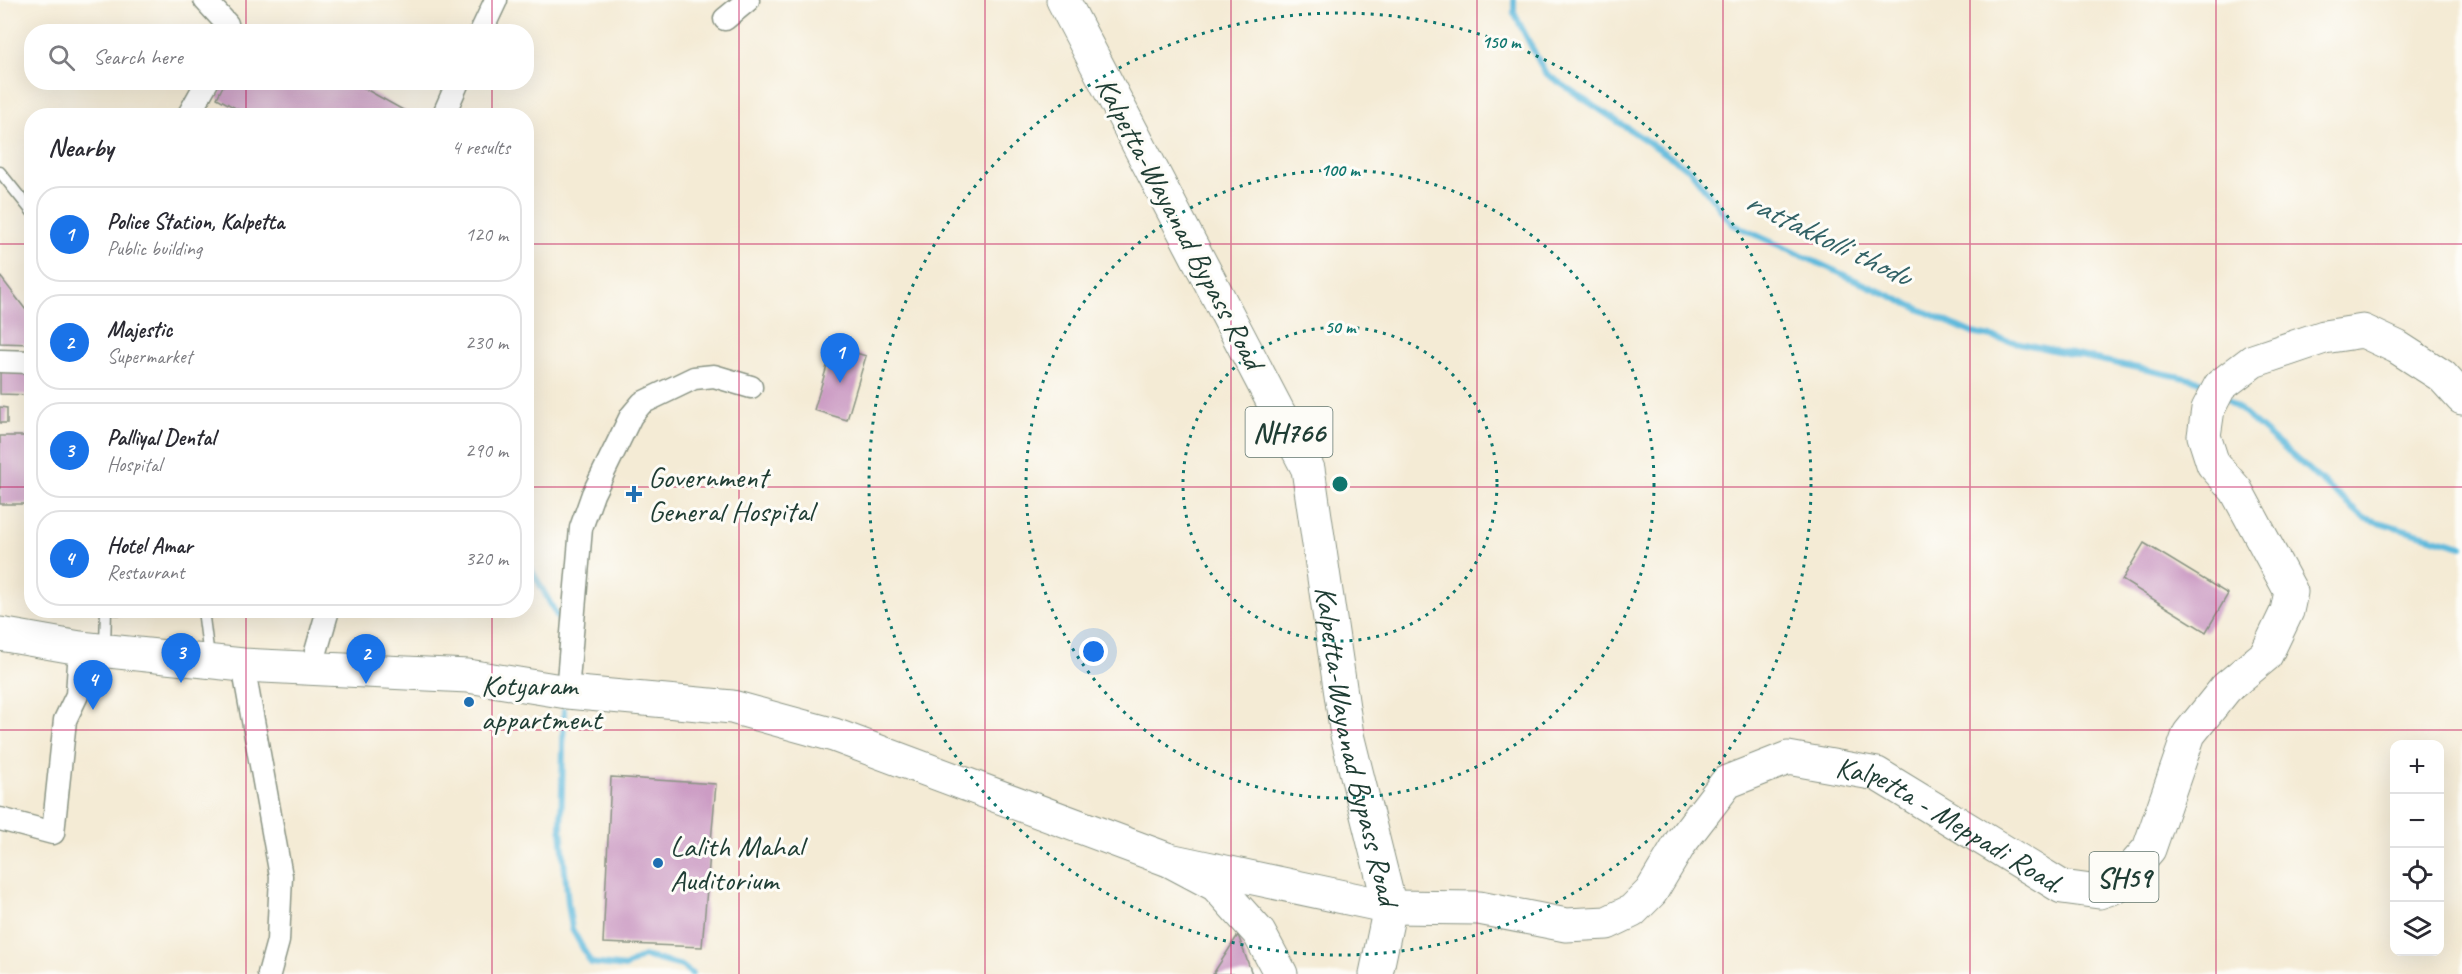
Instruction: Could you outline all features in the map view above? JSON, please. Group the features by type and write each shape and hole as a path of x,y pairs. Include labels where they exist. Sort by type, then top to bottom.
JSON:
{"main road":[{"name":"Kalpetta-Wayanad Bypass Road","path":"1063,0 1308,469 1347,735 1390,907 1376,974"},
{"name":"Kalpetta - Meppadi Road.","path":"1169,860 1390,907 1479,908 1566,925 1607,923 1632,911 1652,892 1681,842 1727,782 1788,758 1877,774 2062,887 2099,892 2117,886 2149,849 2190,734 2226,688 2266,655 2287,611 2290,592 2236,490 2213,464 2204,436 2208,409 2220,386 2253,361 2324,337 2363,331 2397,347 2442,376 2462,398"},
{"path":"0,634 93,649 243,665 468,676 567,692 743,710 834,735 1169,860 1216,885 1259,933 1281,974"}],"street":[{"path":"205,0 227,24"},
{"path":"485,24 496,0"},
{"path":"725,19 748,0"},
{"path":"192,108 203,90"},
{"path":"447,108 454,90"},
{"path":"0,361 24,362"},
{"path":"567,692 581,528 593,494 631,416 642,403 694,378 714,376 751,387"},
{"path":"310,669 326,618"},
{"path":"0,819 53,833 65,720 93,649"},
{"path":"243,665 281,876 278,941 269,974"}],"lane":[{"path":"0,172 24,202"},
{"path":"93,649 103,618"},
{"path":"204,618 209,660"}],"building":[{"path":"221,90 367,90 400,108 235,108 217,98"},
{"path":"0,276 24,308 24,344 0,343"},
{"path":"833,346 866,356 847,420 814,410"},
{"path":"0,372 24,373 24,395 0,394"},
{"path":"0,407 7,408 7,423 0,423"},
{"path":"0,436 24,436 24,504 0,504"},
{"path":"2144,543 2228,594 2206,632 2122,580"},
{"name":"Lalith Mahal Auditorium","path":"611,777 716,784 702,947 603,943"},
{"path":"1238,935 1252,974 1213,974"}],"waterway":[{"name":"rattakkolli thodu","path":"1514,0 1514,13 1545,73 1690,170 1732,224 1972,333 2209,383"},
{"path":"2225,397 2364,518 2462,546"},
{"path":"534,574 560,621 563,633"},
{"path":"564,710 561,829 572,929 591,963 625,967 643,956 682,966 692,974"}],"place":[{"name":"Police Station, Kalpetta","path":"840,383"},
{"name":"Government General Hospital","path":"634,494"},
{"name":"Palliyal Dental","path":"181,683"},
{"name":"Majestic","path":"366,684"},
{"name":"Kotyaram appartment","path":"469,702"},
{"name":"Hotel Amar","path":"93,710"},
{"name":"Lalith Mahal Auditorium","path":"658,863"}]}
